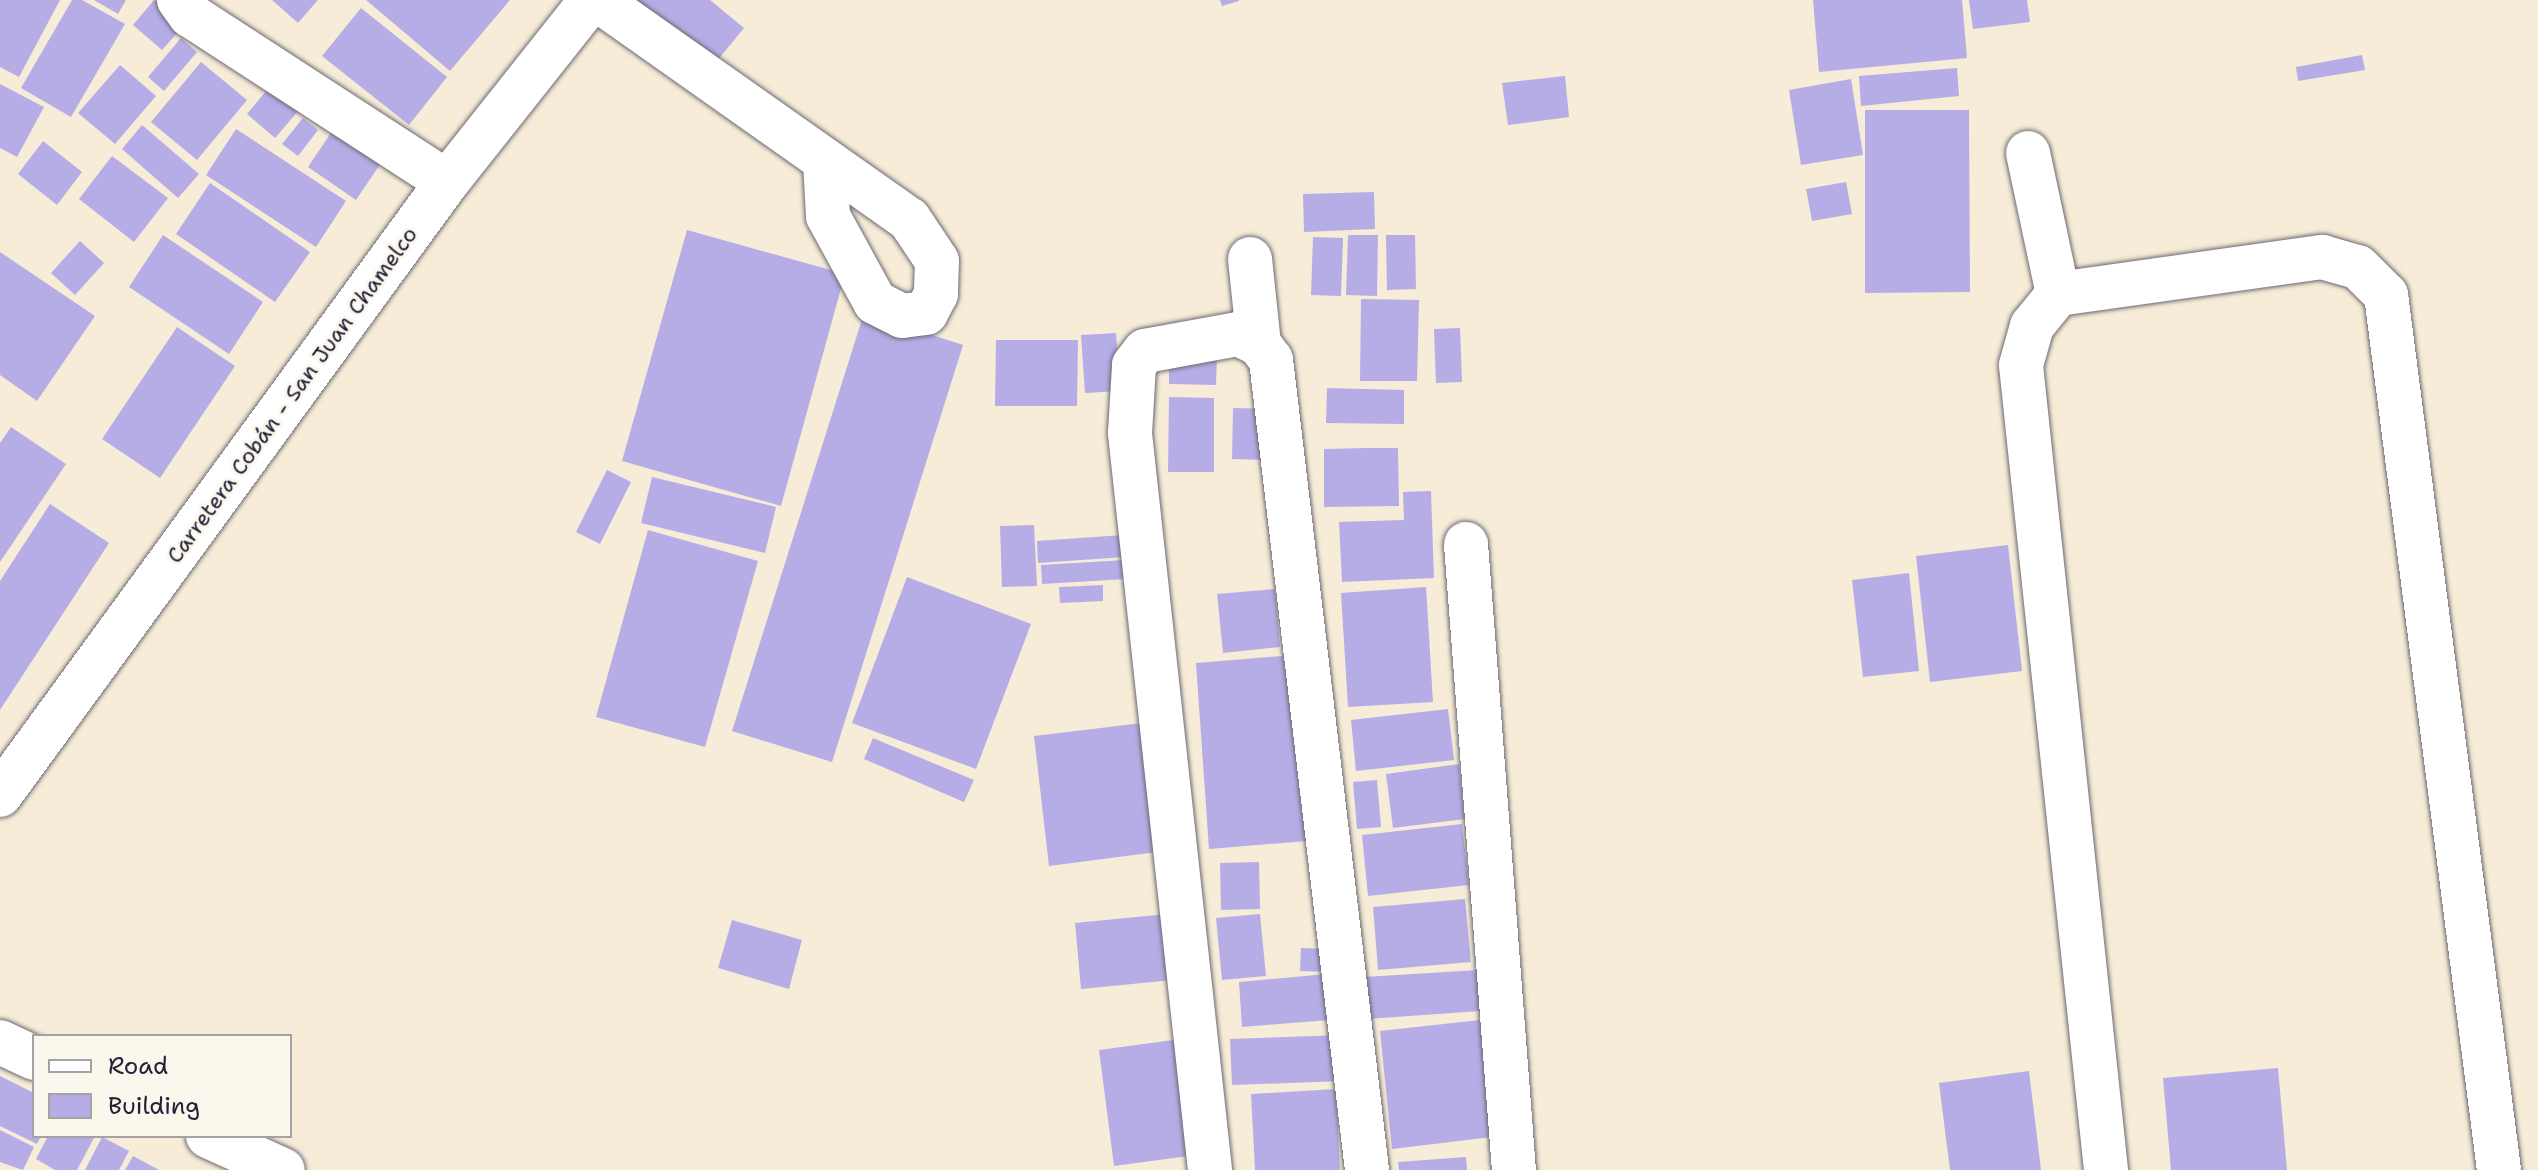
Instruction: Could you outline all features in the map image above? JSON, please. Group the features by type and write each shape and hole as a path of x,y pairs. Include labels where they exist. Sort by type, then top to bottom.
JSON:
{"street":[{"path":"179,0 190,15 447,182"},
{"name":"Carretera Cobán - San Juan Chamelco","path":"0,795 447,182 591,0"},
{"path":"598,0 825,161"},
{"path":"2028,153 2058,294"},
{"path":"2106,1170 2021,365 2032,326 2058,294 2322,257 2358,267 2386,295 2499,1170"},
{"path":"1250,259 1259,344"},
{"path":"1210,1170 1155,689 1130,433 1131,385 1134,365 1145,351 1238,334 1259,344 1271,360 1367,1170"},
{"path":"1466,544 1514,1170"},
{"path":"0,1042 32,1057"},
{"path":"212,1138 283,1170"}],"building":[{"path":"0,0 60,0 19,77 0,67"},
{"path":"72,0 82,0 125,24 71,117 21,88"},
{"path":"94,0 126,0 118,14"},
{"path":"154,0 186,23 162,50 133,25"},
{"path":"272,0 318,0 298,23"},
{"path":"366,0 510,0 450,71"},
{"path":"619,0 710,0 744,28 708,72"},
{"path":"1220,0 1239,0 1239,1 1222,6"},
{"path":"1813,0 1962,0 1967,58 1819,72"},
{"path":"1969,0 2027,0 2030,22 1973,29"},
{"path":"361,8 447,77 409,125 322,56"},
{"path":"181,38 197,52 164,91 148,77"},
{"path":"2362,55 2365,70 2298,81 2296,67"},
{"path":"201,62 247,100 197,160 151,122"},
{"path":"120,65 156,96 115,144 78,113"},
{"path":"1957,68 1959,96 1861,106 1859,76"},
{"path":"1565,76 1569,117 1508,125 1502,83"},
{"path":"1851,79 1863,155 1801,165 1789,90"},
{"path":"0,84 44,107 17,157 0,148"},
{"path":"271,85 300,109 275,138 247,114"},
{"path":"1865,110 1969,110 1970,292 1865,293"},
{"path":"303,118 318,130 298,156 282,144"},
{"path":"142,125 199,174 178,198 122,149"},
{"path":"335,127 383,160 356,200 308,167"},
{"path":"236,129 346,201 316,247 206,175"},
{"path":"43,141 82,172 57,205 18,174"},
{"path":"112,156 168,198 134,242 79,199"},
{"path":"1846,182 1852,214 1812,221 1806,189"},
{"path":"210,183 310,252 275,302 176,234"},
{"path":"1374,192 1375,229 1304,232 1303,194"},
{"path":"687,230 845,274 781,506 622,461"},
{"path":"163,235 263,302 229,354 129,287"},
{"path":"1348,235 1378,235 1377,296 1346,295"},
{"path":"1386,235 1415,235 1416,289 1387,290"},
{"path":"1313,237 1343,238 1341,296 1311,295"},
{"path":"80,241 104,263 75,295 51,273"},
{"path":"0,252 95,316 37,401 0,375"},
{"path":"1361,299 1419,300 1417,381 1360,381"},
{"path":"864,313 963,345 832,762 732,731"},
{"path":"177,327 235,366 160,478 102,439"},
{"path":"1460,328 1462,382 1436,383 1434,329"},
{"path":"1116,333 1120,391 1085,393 1081,335"},
{"path":"996,340 1078,340 1077,406 995,406"},
{"path":"1169,356 1217,357 1216,385 1169,384"},
{"path":"1327,388 1404,390 1404,424 1326,423"},
{"path":"1169,397 1214,398 1214,472 1168,472"},
{"path":"1233,408 1276,409 1274,460 1232,459"},
{"path":"11,427 66,464 0,562 0,443"},
{"path":"1398,448 1399,506 1324,507 1324,449"},
{"path":"607,470 631,482 600,544 576,532"},
{"path":"652,477 776,507 765,553 641,523"},
{"path":"1431,491 1434,578 1342,582 1339,522 1404,520 1403,492"},
{"path":"50,504 109,543 0,710 0,581"},
{"path":"1034,525 1037,586 1002,587 1000,526"},
{"path":"648,530 758,561 705,747 596,717"},
{"path":"1123,535 1125,557 1038,563 1037,541"},
{"path":"2008,545 2022,671 1930,682 1916,556"},
{"path":"1125,560 1126,579 1042,584 1041,565"},
{"path":"1909,573 1919,671 1863,677 1852,580"},
{"path":"907,577 1031,624 976,769 852,723"},
{"path":"1103,585 1103,601 1060,603 1059,587"},
{"path":"1426,587 1433,702 1348,707 1341,593"},
{"path":"1275,589 1280,647 1223,653 1217,594"},
{"path":"1305,654 1319,840 1209,849 1196,663"},
{"path":"1448,709 1454,760 1356,771 1351,720"},
{"path":"1142,723 1157,852 1049,866 1034,736"},
{"path":"873,738 974,780 964,802 864,759"},
{"path":"1459,764 1465,819 1393,828 1386,774"},
{"path":"1377,780 1381,827 1357,829 1353,782"},
{"path":"1462,824 1469,885 1368,896 1362,835"},
{"path":"1259,862 1260,909 1221,910 1220,863"},
{"path":"1465,899 1471,962 1378,970 1373,907"},
{"path":"1177,913 1183,979 1081,989 1075,923"},
{"path":"1260,914 1266,976 1222,980 1216,918"},
{"path":"732,920 802,940 789,989 718,968"},
{"path":"1301,948 1327,949 1327,972 1300,971"},
{"path":"1478,970 1480,1011 1367,1019 1364,977"},
{"path":"1326,974 1330,1020 1242,1027 1239,982"},
{"path":"1480,1020 1492,1137 1392,1149 1380,1031"},
{"path":"1343,1035 1344,1081 1232,1085 1230,1039"},
{"path":"1181,1039 1196,1155 1114,1166 1099,1050"},
{"path":"2278,1068 2287,1170 2171,1170 2163,1078"},
{"path":"2029,1071 2041,1170 1950,1170 1939,1083"},
{"path":"0,1076 32,1092 32,1138 40,1138 37,1144 0,1126"},
{"path":"1336,1089 1340,1170 1255,1170 1251,1094"},
{"path":"0,1130 34,1147 23,1170 0,1162"},
{"path":"47,1138 94,1138 77,1170 55,1170 36,1159"},
{"path":"101,1138 129,1151 119,1170 85,1170"},
{"path":"133,1156 159,1170 125,1170"},
{"path":"1466,1157 1467,1170 1399,1170 1398,1162"}]}
